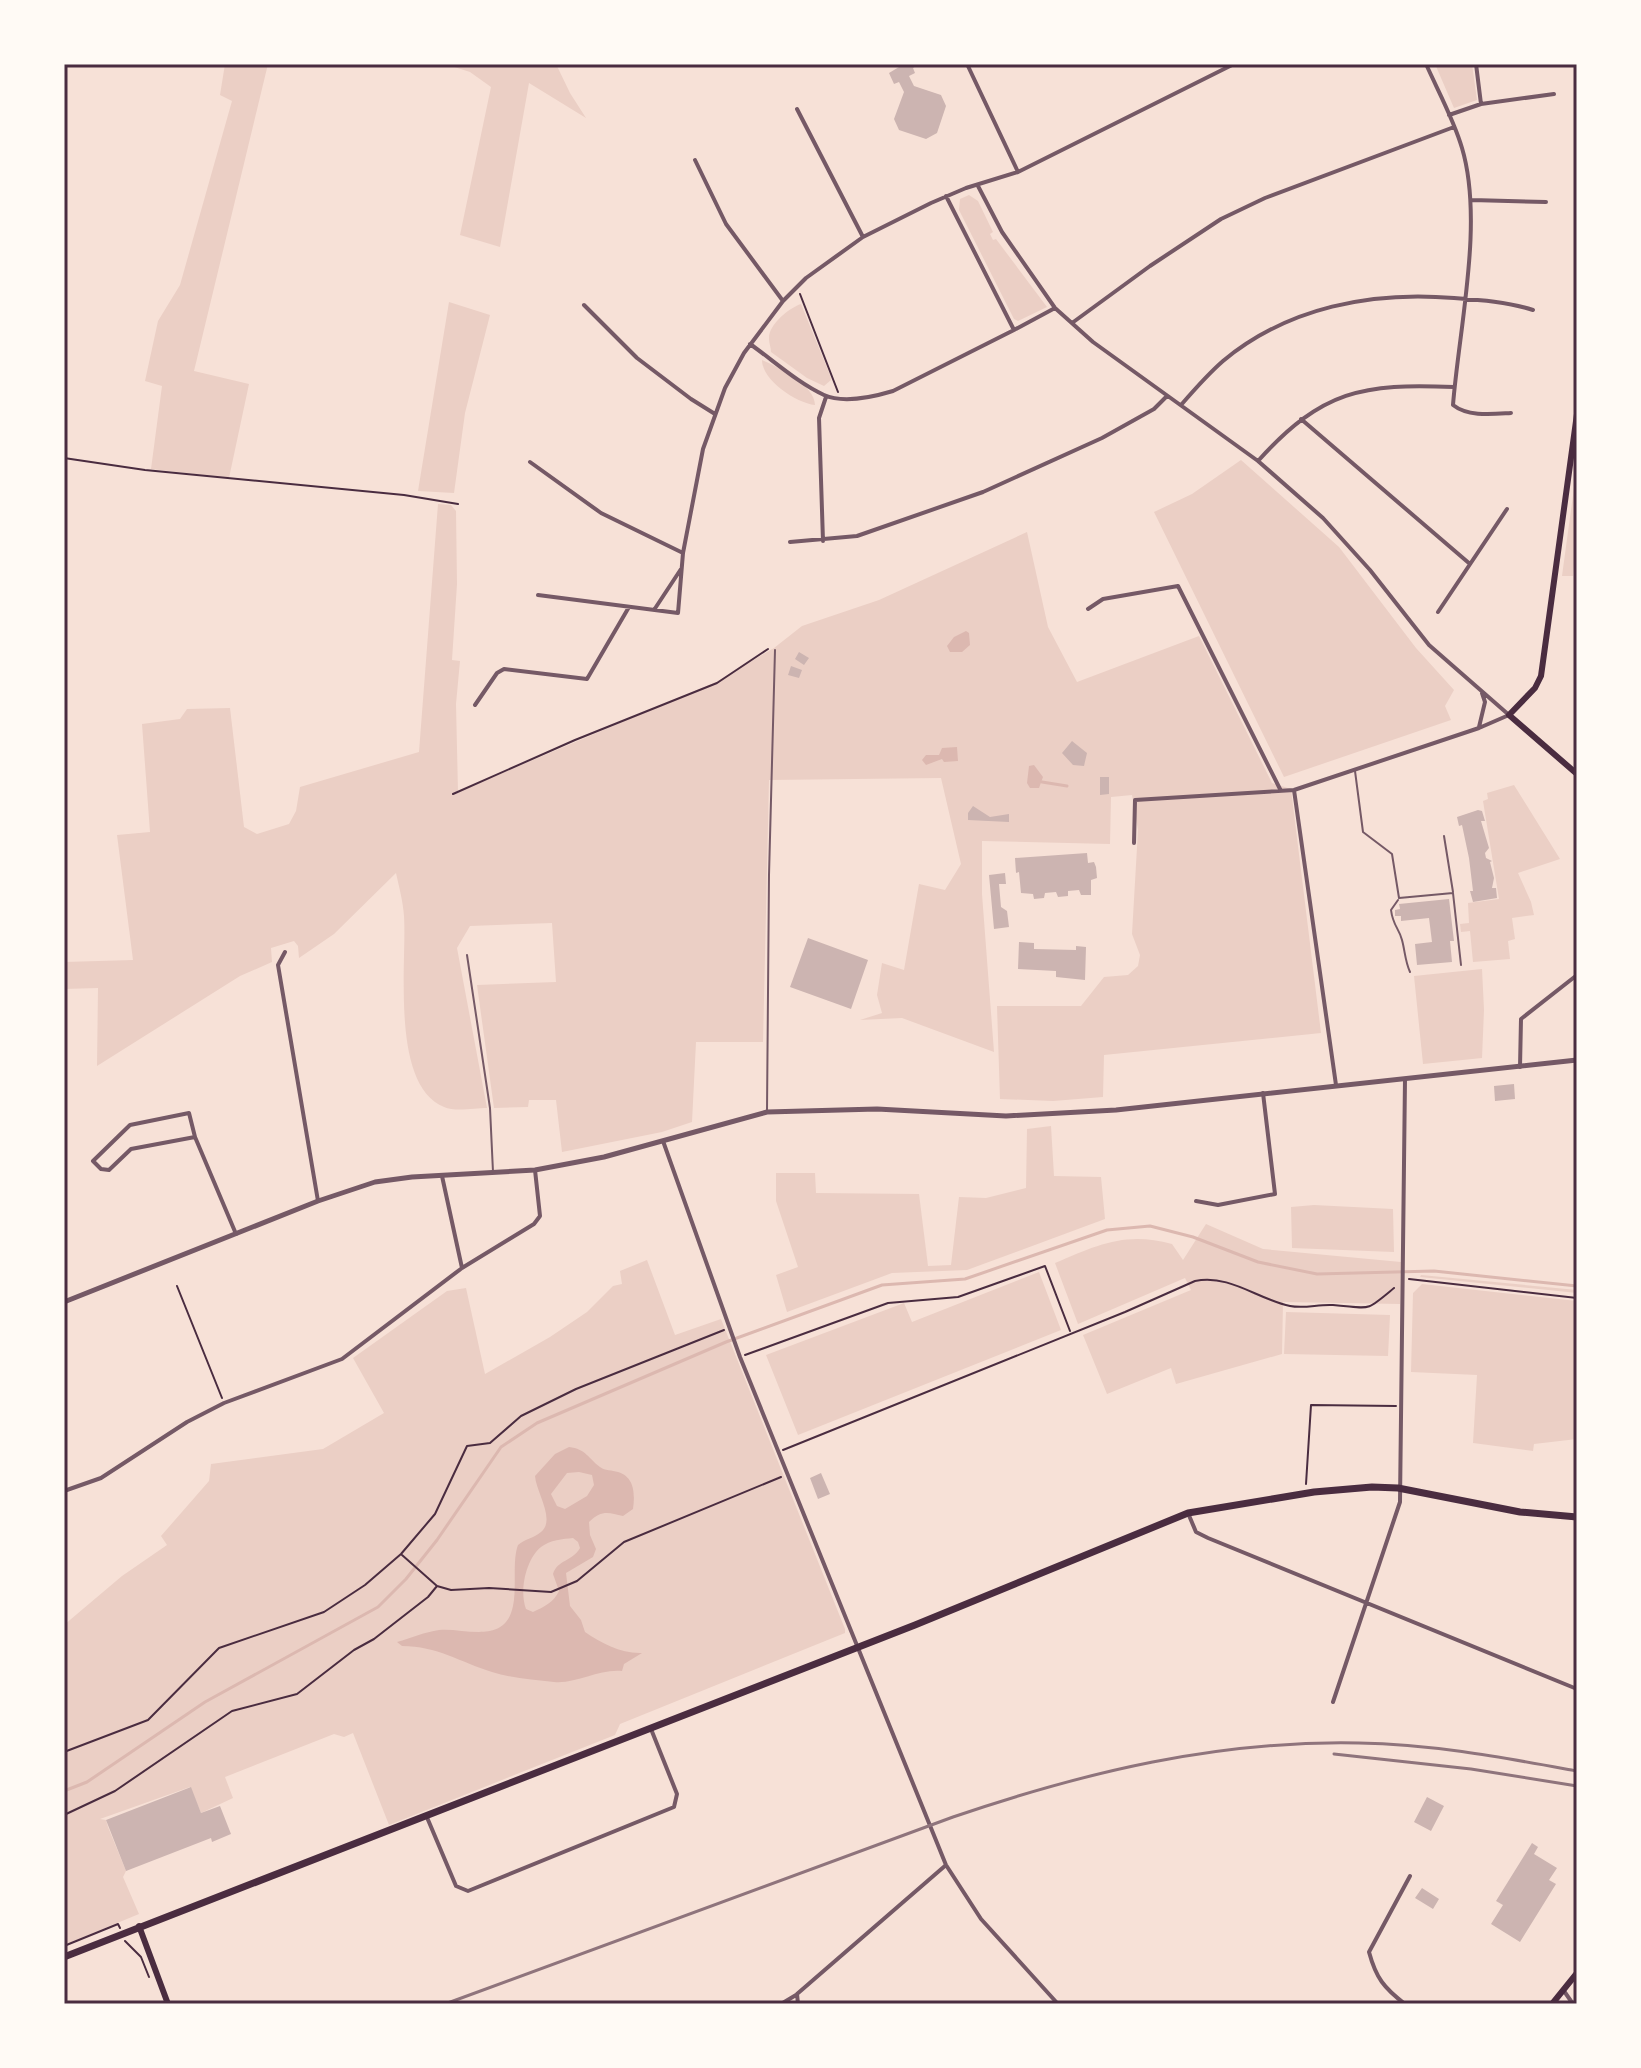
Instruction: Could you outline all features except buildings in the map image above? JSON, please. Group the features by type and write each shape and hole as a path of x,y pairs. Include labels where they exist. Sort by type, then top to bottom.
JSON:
{"main road":[{"path":"1576,771 1509,715 1535,688 1541,676 1577,414"},
{"path":"64,1957 857,1645 915,1625 1188,1513 1340,1488 1398,1488 1520,1512 1577,1517"},
{"path":"139,1926 168,2004"},
{"path":"1552,2004 1577,1973"}],"street":[{"path":"967,64 1018,172"},
{"path":"538,595 678,613 683,553 703,449 715,414 725,388 750,344 783,301 806,278 863,237 946,196 1018,172 1234,64"},
{"path":"1426,64 1462,147 1472,200 1453,405 1486,414 1511,413"},
{"path":"1476,64 1481,104"},
{"path":"1449,115 1481,104 1554,94"},
{"path":"797,109 863,237"},
{"path":"1072,323 1221,219 1265,198 1454,127"},
{"path":"695,160 734,235 783,301"},
{"path":"978,186 1002,232 1055,308 1167,396 1258,461 1323,518 1370,570 1429,645 1509,715 1294,790 1135,800 1134,843"},
{"path":"946,196 1014,330"},
{"path":"1472,200 1546,202"},
{"path":"1181,405 1225,359 1299,316 1390,295 1515,304 1533,310"},
{"path":"584,305 637,358 715,414"},
{"path":"750,344 826,396 872,397 893,391 1055,308"},
{"path":"1258,461 1301,419 1347,393 1397,385 1454,387"},
{"path":"823,541 819,418 826,396"},
{"path":"790,542 823,541 878,530 1010,481 1102,438 1154,409 1167,396"},
{"path":"1301,419 1470,564"},
{"path":"530,462 601,513 683,553"},
{"path":"1438,612 1507,509"},
{"path":"654,610 682,568"},
{"path":"1088,609 1103,599 1178,586 1281,791"},
{"path":"475,705 497,673 504,669 587,679 629,607"},
{"path":"1479,728 1485,702 1482,691"},
{"path":"1294,790 1336,1085"},
{"path":"285,952 278,965 318,1201"},
{"path":"1520,1067 1521,1019 1577,975"},
{"path":"64,1302 318,1201 375,1182 535,1170 604,1157 767,1112 877,1109 952,1114 1039,1114 1171,1105 1577,1060"},
{"path":"1333,1702 1400,1502 1405,1079"},
{"path":"1196,1201 1218,1205 1275,1194 1263,1093"},
{"path":"195,1137 131,1149 109,1170 101,1169 93,1161 130,1125 189,1113 195,1137 236,1234"},
{"path":"663,1141 737,1350 946,1865 981,1919 1058,2004"},
{"path":"64,1491 101,1478 187,1422 224,1403 342,1359 462,1268 534,1224 540,1216 535,1170"},
{"path":"442,1176 462,1268"},
{"path":"1188,1513 1196,1532 1208,1538 1577,1689"},
{"path":"426,1815 456,1886 468,1891 674,1807 677,1794 650,1727"},
{"path":"781,2004 797,1994 946,1865"},
{"path":"1405,2004 1391,1993 1375,1973 1369,1952 1410,1876"},
{"path":"1564,1991 1573,2004"},
{"path":"797,1994 798,2004"}],"lane":[{"path":"767,1112 775,650"},
{"path":"1354,770 1363,832 1392,854 1399,898 1391,910 1392,925 1402,936 1404,958 1410,972"},
{"path":"1444,836 1461,965"},
{"path":"1399,898 1453,893"},
{"path":"467,955 490,1108 493,1174"}],"path":[{"path":"797,287 839,397"},
{"path":"64,458 228,479 404,495 458,504"},
{"path":"453,794 575,740 717,683 768,649"},
{"path":"740,1357 888,1303 904,1299 958,1297 1045,1266 1071,1333"},
{"path":"778,1452 1205,1279 1226,1282 1292,1306 1333,1305 1354,1309 1375,1306 1404,1279 1577,1298"},
{"path":"177,1286 224,1403"},
{"path":"64,1752 148,1720 219,1648 324,1612 365,1585 401,1554 435,1514 467,1446 490,1443 521,1416 576,1389 729,1329"},
{"path":"1307,1493 1311,1405 1402,1406"},
{"path":"401,1554 437,1586 451,1590 555,1591 577,1581 624,1542 787,1474"},
{"path":"64,1815 115,1791 232,1711 297,1694 354,1650 374,1639 428,1597 437,1586"},
{"path":"64,1946 118,1924 127,1946 134,1948 141,1957 152,1984"}],"shaded area":[{"path":"225,64 268,64 194,371 249,384 229,478 151,469 162,386 145,381 158,321 180,285 232,101 220,95"},
{"path":"445,64 556,64 586,118 529,83 500,247 460,235 491,87 470,72"},
{"path":"1435,64 1472,64 1477,100 1454,108"},
{"path":"969,195 978,201 993,232 990,234 993,240 996,239 1047,307 1018,321 1014,319 959,210 960,199"},
{"path":"449,302 490,315 465,413 454,493 418,491"},
{"path":"801,304 830,375 831,380 824,386 807,378 771,352 769,339 772,328 785,313"},
{"path":"762,360 802,384 815,405 781,389 763,368"},
{"path":"1241,460 1339,547 1416,648 1454,690 1445,706 1451,720 1284,777 1154,512 1192,494"},
{"path":"1577,466 1573,576 1562,576"},
{"path":"438,504 451,505 456,511 457,584 452,660 460,661 456,704 458,792 716,682 774,648 802,626 879,600 1027,532 1048,627 1077,682 1199,636 1272,783 1291,789 1321,1033 1104,1055 1103,1097 1053,1101 1000,1099 997,1006 1081,1006 1104,977 1128,975 1138,966 1140,955 1132,934 1138,830 1132,795 1111,797 1110,844 982,841 982,894 994,1052 902,1018 860,1020 882,1013 877,995 882,963 904,970 919,884 945,890 961,864 941,778 769,780 763,1042 696,1042 692,1122 662,1132 562,1152 556,1100 529,1100 528,1107 494,1108 477,985 556,982 552,923 470,926 457,948 487,1108 459,1110 444,1107 427,1094 415,1074 408,1049 404,916 396,873 334,934 299,958 298,946 294,941 271,948 272,962 240,976 97,1066 98,988 64,989 64,962 133,960 117,835 150,832 142,724 180,719 187,709 230,708 244,827 257,834 289,824 296,811 300,787 419,752"},
{"path":"966,631 970,645 962,652 950,652 947,646 954,637"},
{"path":"957,747 958,761 944,762 942,759 926,765 922,760 926,755 939,755 942,748"},
{"path":"1034,765 1043,777 1039,788 1030,788 1027,783 1029,766"},
{"path":"1514,785 1560,859 1518,873 1534,915 1512,918 1515,939 1508,941 1510,959 1473,962 1470,931 1461,932 1460,924 1469,923 1468,903 1499,899 1483,801 1488,799 1487,793"},
{"path":"1482,969 1482,1058 1423,1064 1414,976"},
{"path":"1051,1126 1054,1176 1101,1177 1105,1219 967,1270 892,1273 787,1312 776,1275 798,1267 776,1201 776,1173 815,1173 816,1193 919,1194 928,1266 951,1265 959,1197 986,1198 1026,1188 1027,1129"},
{"path":"1314,1205 1393,1209 1394,1252 1292,1248 1291,1207"},
{"path":"1206,1224 1263,1249 1401,1262 1400,1304 1283,1302 1282,1354 1176,1384 1171,1368 1107,1394 1083,1335 1191,1290 1185,1278 1078,1324 1055,1263 1112,1242 1140,1239 1172,1244 1183,1260"},
{"path":"647,1260 675,1335 721,1319 845,1633 620,1724 615,1735 389,1825 353,1733 344,1737 334,1734 225,1777 233,1798 201,1813 190,1787 100,1819 106,1820 126,1871 123,1877 139,1914 64,1945 64,1625 122,1576 167,1545 161,1536 209,1481 211,1464 323,1449 384,1413 353,1358 447,1291 466,1288 485,1374 587,1312 613,1286 622,1284 620,1271"},
{"path":"1039,1272 1061,1330 798,1435 766,1355 904,1303 912,1322"},
{"path":"1420,1277 1577,1290 1577,1293"},
{"path":"1422,1284 1577,1301 1577,1439 1534,1444 1533,1451 1473,1443 1477,1375 1411,1372 1413,1293"},
{"path":"1286,1312 1390,1315 1388,1356 1284,1354"},
{"path":"569,1447 579,1450 602,1468 624,1474 631,1482 633,1509 623,1516 609,1513 593,1518 589,1522 596,1549 593,1557 566,1573 570,1606 581,1620 585,1632 612,1647 642,1653 624,1664 622,1671 554,1682 499,1674 437,1652 402,1646 397,1642 439,1630 492,1630 509,1618 514,1599 518,1545 541,1532 547,1520 535,1476 555,1454","holes":["567,1473 592,1475 594,1485 587,1496 565,1509 557,1506 551,1494","573,1538 580,1548 553,1574 559,1591 557,1595 533,1612 526,1609 524,1585 531,1559 548,1543"]}],"waterway":[{"path":"1042,782 1067,786"},
{"path":"64,1791 87,1782 205,1702 378,1607 406,1579 437,1540 501,1447 537,1423 726,1342 882,1285 965,1279 1107,1230 1150,1226 1193,1237 1258,1262 1317,1274 1434,1271 1577,1286"}],"railway":[{"path":"445,2004 953,1817 1052,1786 1153,1762 1255,1747 1359,1743 1441,1749 1577,1771"},
{"path":"1334,1754 1471,1769 1577,1786"}]}
